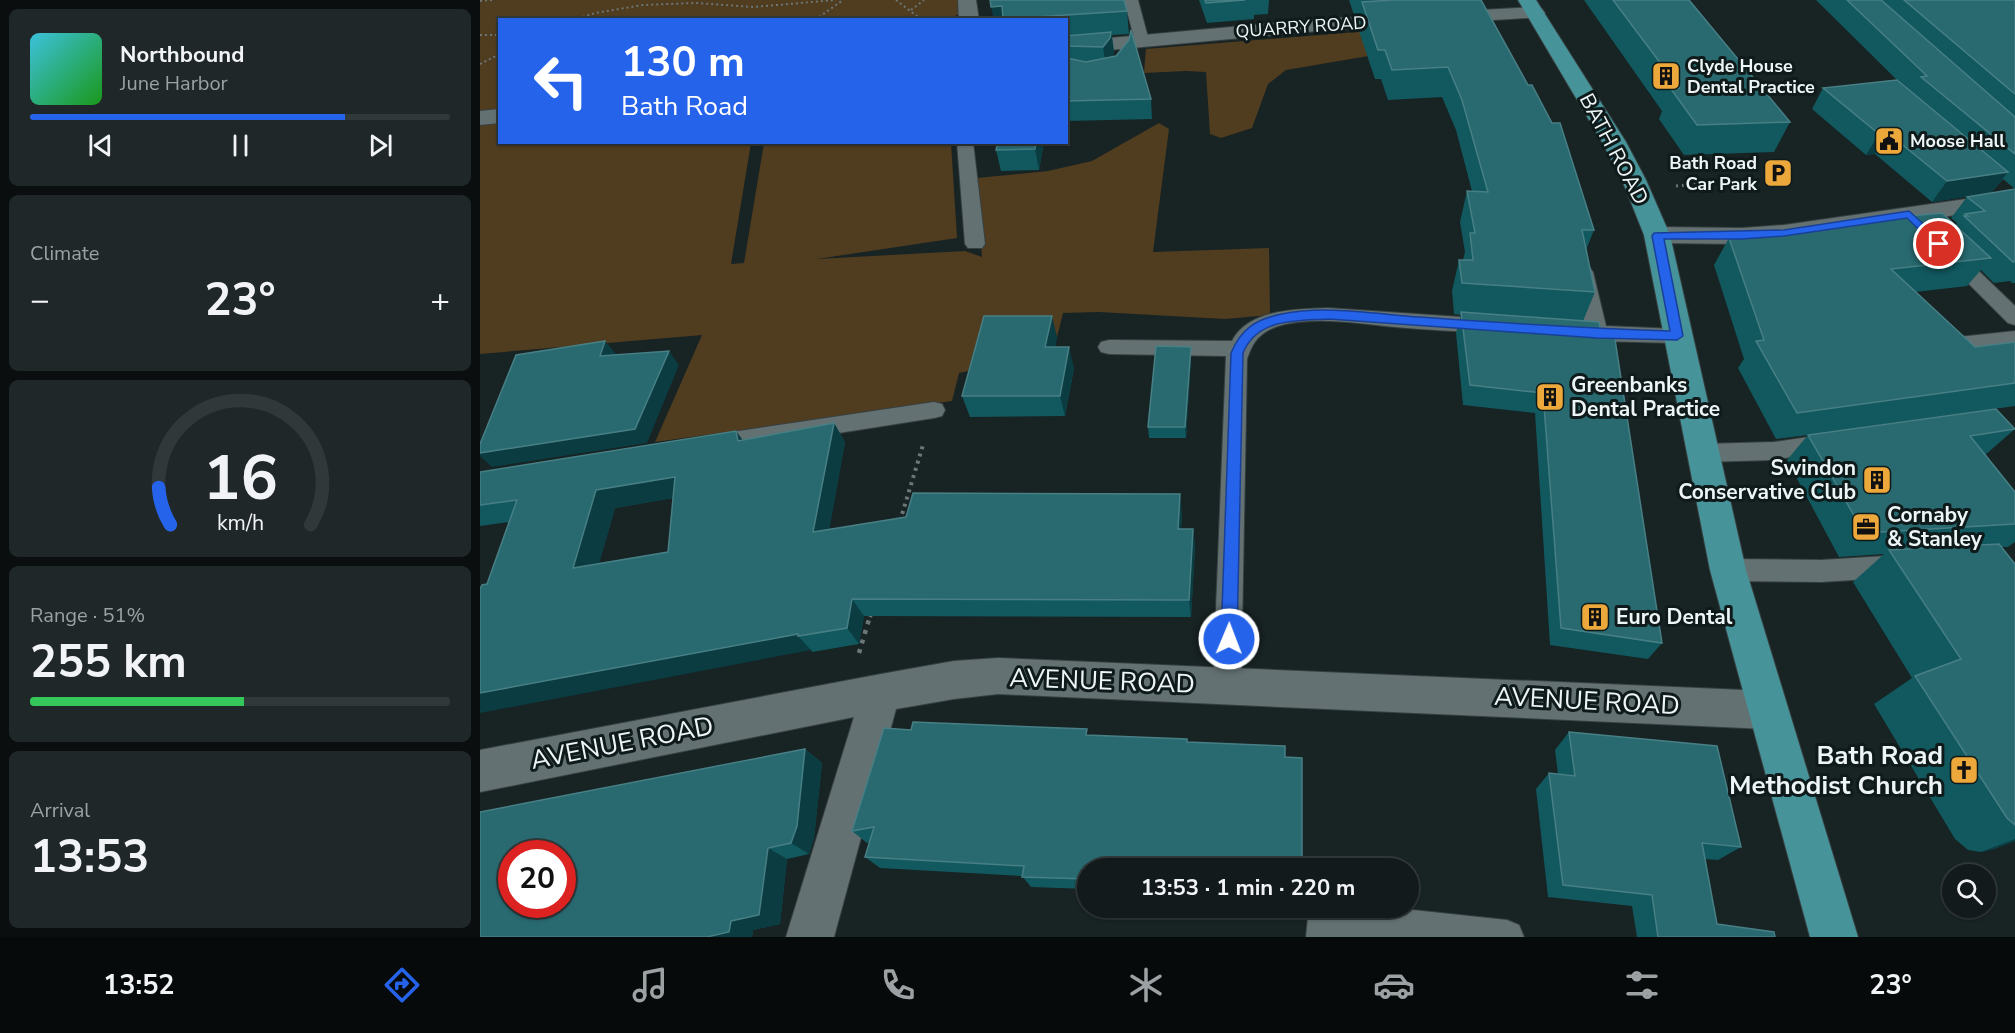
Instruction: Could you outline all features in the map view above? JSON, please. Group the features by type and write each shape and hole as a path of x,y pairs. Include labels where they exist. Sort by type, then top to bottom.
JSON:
{"main road":[{"name":"BATH ROAD","path":"1531,7 1614,142 1634,180 1658,236 1677,336 1728,570 1834,937"}],"street":[{"path":"967,0 969,18"},
{"name":"QUARRY ROAD","path":"1068,48 1129,48 1341,24 1531,7"},
{"path":"480,118 498,116"},
{"path":"1658,236 1742,236 1917,222 2007,194"},
{"name":"AVENUE ROAD","path":"480,771 863,696 954,680 998,676 1767,710"},
{"path":"810,937 863,696"}],"lane":[{"path":"1129,48 1131,0"},
{"path":"965,144 975,244"},
{"path":"1942,246 2015,318"},
{"path":"1583,272 1597,334"},
{"path":"1227,686 1238,349 1243,339 1254,329 1268,322 1308,315 1515,328"},
{"path":"1562,331 1677,336"},
{"path":"1949,345 2015,338"},
{"path":"1109,347 1238,349"},
{"path":"687,448 934,410"},
{"path":"1703,453 1774,451 1853,440"},
{"path":"1728,570 1821,571 1924,565"},
{"path":"1323,937 1325,917 1507,937"}],"path":[{"path":"480,1 492,0"},
{"path":"579,18 643,5 696,3 753,8 836,0"},
{"path":"818,18 843,0"},
{"path":"896,0 920,18"},
{"path":"911,10 924,0"},
{"path":"480,35 498,35"},
{"path":"481,63 498,55"},
{"path":"897,532 934,410"},
{"path":"863,696 872,610"}],"shaded area":[{"path":"480,0 972,0 955,18 498,18 498,144 751,144 731,264 744,263 764,144 951,144 957,238 817,259 965,251 982,257 977,178 1048,171 1092,161 1159,123 1169,129 1153,252 1269,248 1270,315 1225,319 1099,312 1063,313 1057,337 978,337 968,371 959,373 952,401 655,442 702,335 480,354"},
{"path":"1456,24 1386,53 1286,70 1268,84 1252,128 1221,138 1210,134 1206,72 1144,73 1146,49"}],"building":[{"path":"990,0 1124,0 1127,11 1003,18 1002,6 991,7"},
{"path":"1205,0 1245,0 1206,3"},
{"path":"1481,0 1552,123 1560,123 1594,230 1582,230 1595,292 1462,283 1459,260 1473,260 1470,233 1475,233 1467,191 1488,192 1462,100 1448,67 1392,70 1385,50 1378,50 1362,2"},
{"path":"1613,0 1689,0 1790,122 1697,125 1671,89 1679,88"},
{"path":"1847,0 1881,0 2015,117 2015,154 1921,77 1927,76"},
{"path":"1904,0 2015,0 2015,94"},
{"path":"1131,30 1151,99 1068,101 1068,58 1086,62 1116,56 1129,40"},
{"path":"1111,32 1110,38 1103,47 1068,46 1068,36"},
{"path":"1897,80 2008,172 1947,181 1888,133 1879,134 1823,88"},
{"path":"998,144 1036,144 1035,149 996,150"},
{"path":"2015,189 2015,261 2013,262 1964,216 1985,211 1967,197"},
{"path":"1942,213 1991,258 1891,269 1975,347 2015,342 2015,383 1797,413 1756,341 1764,340 1729,238 1769,231 1771,235 1866,220"},
{"path":"1461,312 1599,322 1601,332 1614,333 1662,643 1561,628 1543,393 1470,385"},
{"path":"984,316 1052,316 1045,347 1069,347 1060,396 962,396"},
{"path":"605,341 600,356 669,351 635,429 480,453 480,444 516,355"},
{"path":"1156,346 1191,347 1185,427 1148,427"},
{"path":"1996,409 2015,429 1970,436 2015,492 2015,524 1864,533 1808,435"},
{"path":"834,423 813,532 906,517 913,493 1180,494 1178,529 1193,529 1189,600 852,599 847,628 798,636 798,634 480,693 480,589 482,585 487,584 517,500 480,505 480,472 736,431 738,441","holes":["675,477 668,552 573,568 596,490"]},
{"path":"1999,544 2015,564 2015,825 2007,818 1915,676 1961,659 1889,550"},
{"path":"913,722 1087,729 1086,735 1285,746 1285,757 1302,758 1302,858 1077,858 1077,879 1022,877 1024,866 865,857 874,827 852,831 884,728 911,730"},
{"path":"1569,732 1717,746 1741,847 1702,843 1717,924 1774,932 1775,937 1658,937 1652,895 1563,885 1549,773 1575,776"},
{"path":"805,749 797,826 791,843 768,848 759,915 731,921 729,932 707,937 480,937 480,812"}],"place":[{"name":"Clyde House Dental Practice","path":"1666,76"},
{"name":"Moose Hall","path":"1889,141"},
{"name":"Bath Road Car Park","path":"1778,173"},
{"name":"Greenbanks Dental Practice","path":"1550,397"},
{"name":"Swindon Conservative Club","path":"1877,480"},
{"name":"Cornaby & Stanley","path":"1866,527"},
{"name":"Euro Dental","path":"1595,617"},
{"name":"Bath Road Methodist Church","path":"1964,770"}],"route":[{"path":"1229,639 1237,353 1243,339 1254,329 1283,318 1329,315 1597,334 1677,336 1658,236 1742,236 1784,233 1909,214 1939,244"}]}
